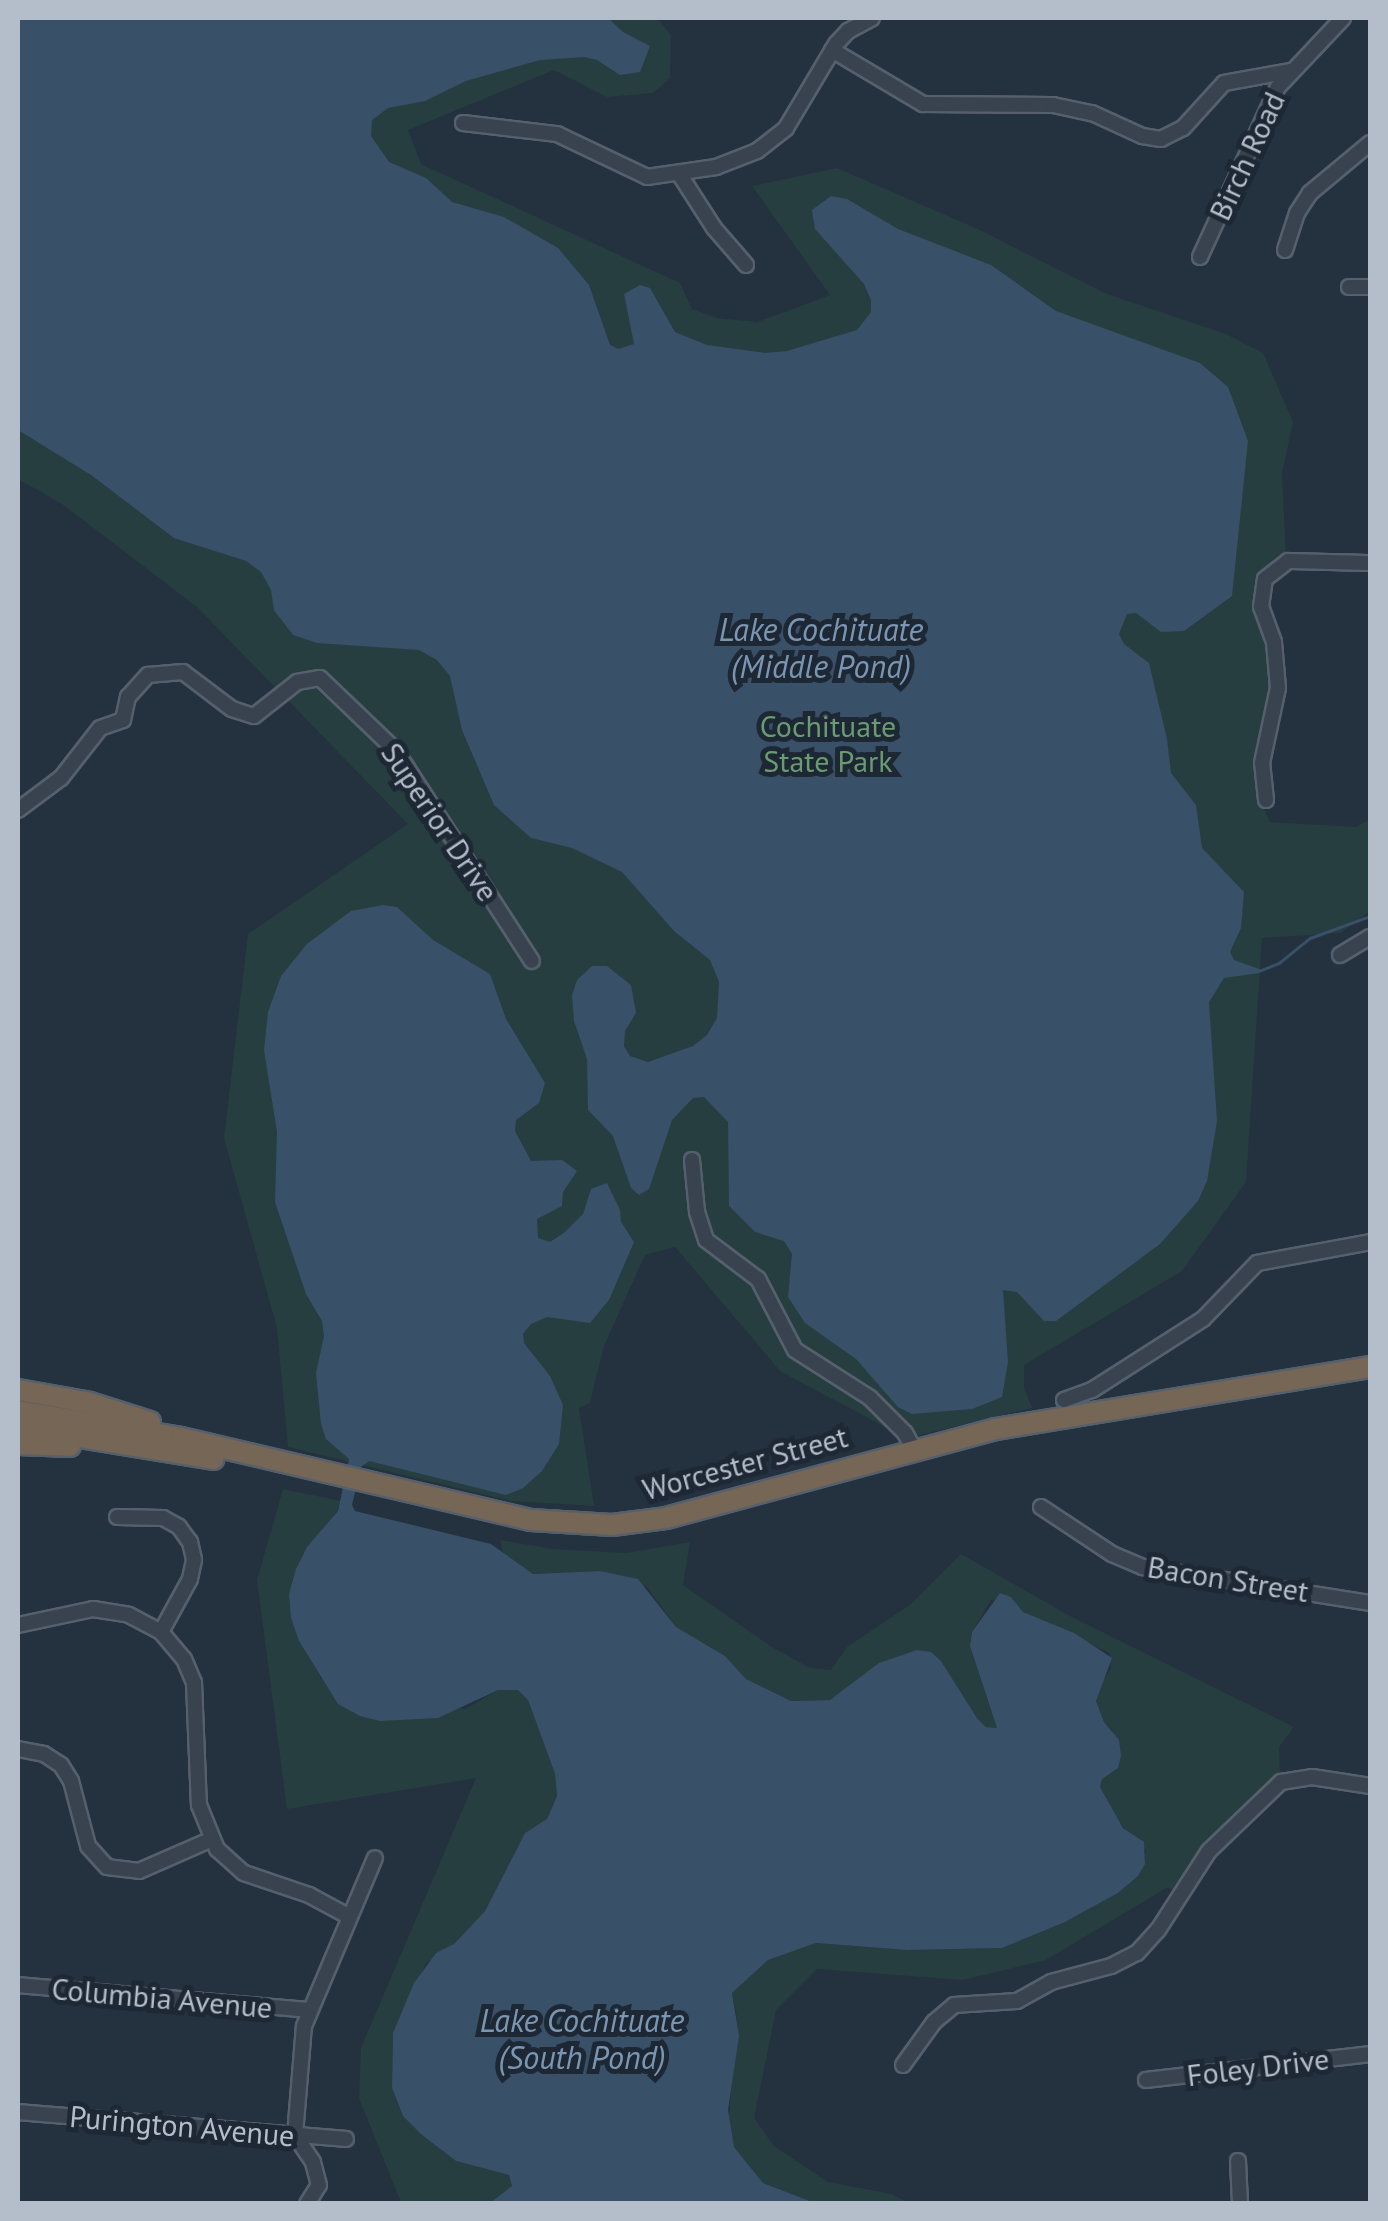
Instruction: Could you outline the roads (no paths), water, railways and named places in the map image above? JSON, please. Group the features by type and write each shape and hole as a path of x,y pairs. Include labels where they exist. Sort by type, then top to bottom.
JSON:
{"highway":[{"name":"Worcester Street","path":"18,1427 341,1481 531,1520 618,1525 666,1518 914,1449 1029,1422 1370,1366"},
{"name":"Worcester Street","path":"364,1486 538,1534 586,1538 638,1536 982,1444 1370,1380"},
{"path":"18,1390 90,1403 237,1451"},
{"name":"Worcester Street","path":"18,1411 237,1451 341,1481"},
{"path":"18,1444 175,1452"}],"street":[{"path":"464,123 542,130 572,140 639,175 696,172 749,155 786,128 832,50 848,30 872,18"},
{"name":"Birch Road","path":"1200,257 1272,98 1343,18"},
{"path":"832,50 923,104 1053,105 1092,113 1142,136 1161,139 1183,128 1224,83 1292,71"},
{"path":"1286,250 1297,213 1310,193 1370,144"},
{"path":"694,198 696,172"},
{"path":"680,175 746,265"},
{"path":"1348,288 1370,287"},
{"path":"1266,800 1262,762 1278,688 1274,642 1261,607 1262,589 1271,571 1299,560 1370,563"},
{"name":"Superior Drive","path":"18,810 60,778 100,728 123,720 128,697 148,675 183,672 232,709 254,716 297,682 320,678 396,751 532,960"},
{"path":"1340,955 1370,937"},
{"path":"692,1160 697,1212 706,1240 758,1279 794,1350 870,1398 902,1430 914,1449"},
{"path":"1064,1400 1092,1390 1203,1319 1257,1263 1370,1242"},
{"name":"Bacon Street","path":"1041,1506 1112,1554 1143,1567 1370,1603"},
{"path":"117,1517 163,1518 179,1527 190,1542 194,1560 190,1579 161,1632"},
{"path":"18,1625 71,1612 106,1610 129,1615 161,1632 184,1659 194,1683 198,1794 210,1840 244,1874 309,1895 348,1916"},
{"path":"18,1749 44,1754 62,1765 71,1781 88,1846 106,1866 140,1871 210,1840"},
{"path":"903,2065 934,2022 954,2005 1016,2000 1050,1982 1111,1966 1137,1953 1158,1930 1209,1850 1280,1782 1312,1777 1370,1786"},
{"path":"307,2204 317,2193 318,2178 295,2135 307,2010 375,1858"},
{"name":"Columbia Avenue","path":"18,1985 307,2010"},
{"name":"Foley Drive","path":"1146,2080 1370,2054"},
{"name":"Purington Avenue","path":"18,2112 346,2140"},
{"path":"1238,2161 1240,2204"}],"water":[{"name":"Lake Cochituate (Middle Pond)","path":"18,18 608,18 623,32 650,46 640,72 620,75 597,60 584,57 540,60 466,81 425,101 388,108 372,120 371,136 389,162 426,178 452,202 504,217 558,248 589,285 610,345 618,349 634,344 624,294 640,285 650,288 675,332 707,345 765,353 787,351 857,330 871,312 871,300 864,284 815,229 812,210 831,196 847,199 898,229 991,265 1056,311 1200,363 1228,387 1248,441 1232,596 1184,631 1161,632 1136,613 1127,614 1119,634 1124,644 1149,663 1171,773 1196,805 1202,848 1244,892 1241,928 1230,952 1234,960 1259,969 1259,973 1224,978 1209,1002 1217,1121 1207,1181 1198,1201 1160,1244 1056,1321 1044,1321 1017,1292 1003,1290 1008,1362 1002,1397 972,1409 912,1414 898,1407 856,1359 805,1323 788,1297 792,1254 784,1241 755,1232 729,1206 728,1122 704,1097 693,1098 672,1120 649,1189 639,1195 631,1188 613,1136 588,1110 587,1059 574,1021 572,995 577,980 592,966 607,966 631,985 636,1013 625,1031 624,1046 630,1056 648,1062 693,1046 707,1035 717,1018 719,982 710,960 674,931 622,872 572,848 531,838 494,805 462,730 450,676 437,660 419,650 317,643 293,635 274,610 271,590 261,572 246,561 174,538 91,475 18,430"},
{"name":"Lake Cochituate (South Pond)","path":"383,905 397,907 433,940 490,974 506,1019 545,1083 539,1103 516,1120 515,1131 531,1161 562,1160 577,1171 563,1192 562,1206 537,1219 538,1238 550,1242 565,1232 583,1214 591,1189 607,1183 620,1210 621,1222 634,1242 609,1300 590,1323 547,1317 531,1324 523,1334 524,1343 550,1376 563,1405 559,1444 542,1471 523,1488 506,1495 369,1461 361,1467 352,1505 355,1511 491,1544 533,1574 600,1571 638,1579 676,1627 725,1656 746,1679 791,1701 830,1700 879,1663 917,1650 931,1652 941,1661 977,1718 986,1727 997,1728 970,1646 972,1632 1000,1593 1011,1597 1023,1612 1074,1633 1112,1658 1096,1701 1104,1722 1119,1740 1121,1756 1118,1768 1102,1779 1100,1787 1123,1828 1144,1842 1145,1864 1138,1876 1118,1893 1065,1922 1002,1948 907,1950 816,1943 768,1960 732,1993 739,2036 728,2110 734,2147 763,2183 815,2203 490,2203 512,2186 509,2175 456,2161 403,2116 392,2088 393,2033 414,1983 436,1953 454,1944 485,1911 525,1833 547,1819 557,1796 555,1774 528,1700 518,1690 498,1690 438,1718 380,1721 360,1716 338,1704 299,1641 291,1618 289,1594 296,1569 307,1547 338,1511 349,1459 326,1439 321,1424 316,1373 324,1336 322,1321 306,1294 275,1202 277,1132 264,1050 268,1012 281,976 307,944 351,911"}],"waterway":[{"path":"1259,971 1279,963 1310,938 1370,916"}],"park label":[{"name":"Cochituate State Park","path":"828,743"}]}
